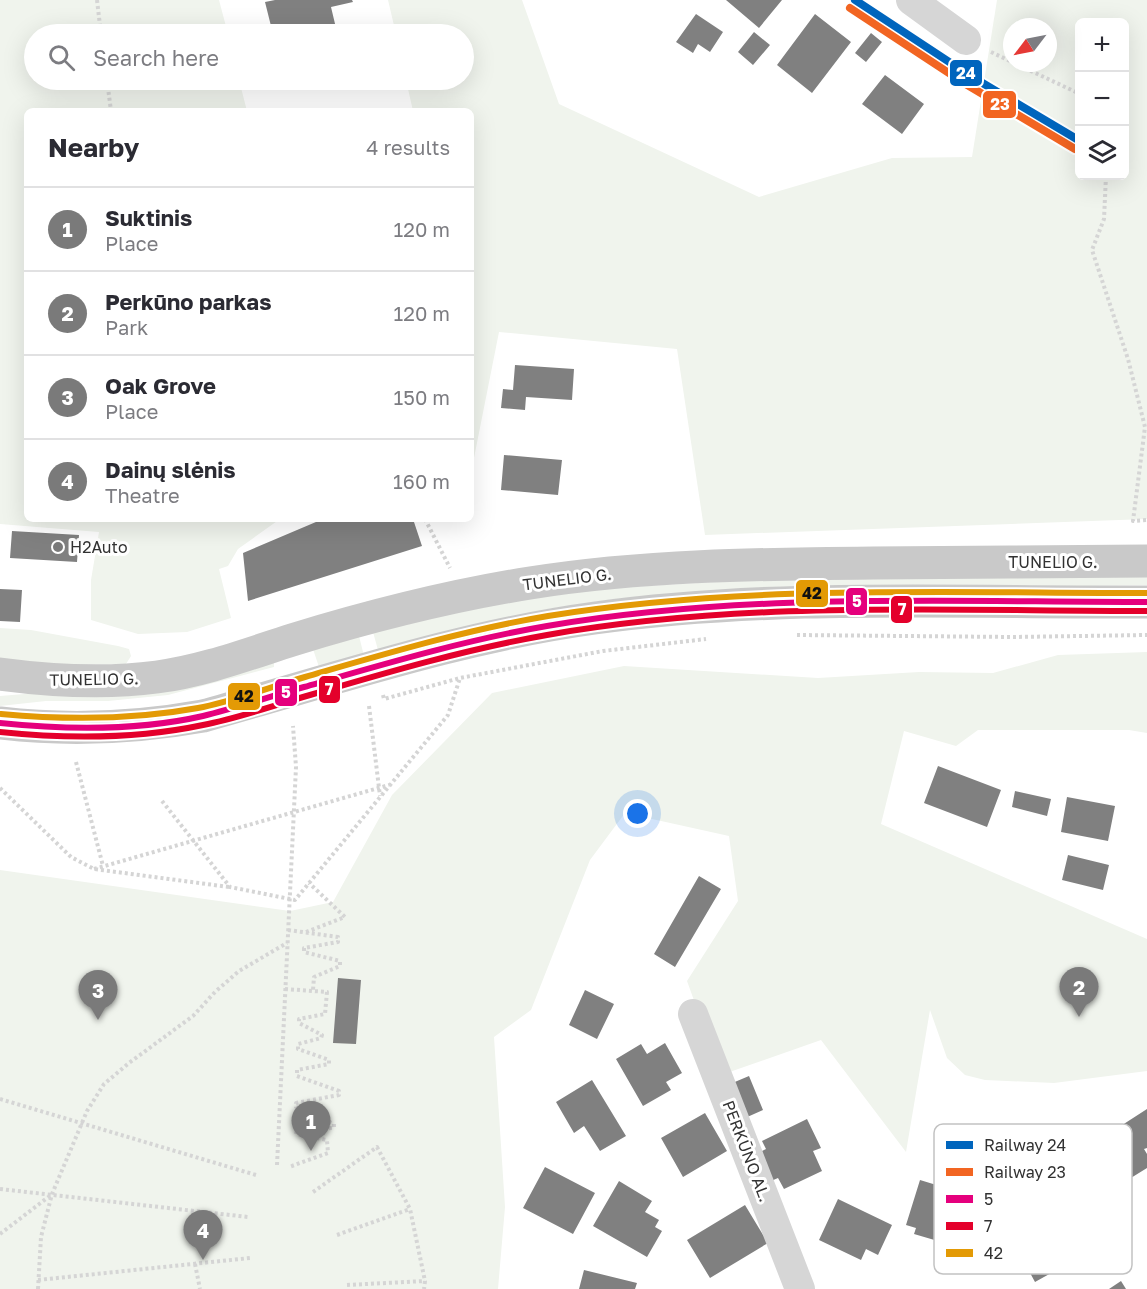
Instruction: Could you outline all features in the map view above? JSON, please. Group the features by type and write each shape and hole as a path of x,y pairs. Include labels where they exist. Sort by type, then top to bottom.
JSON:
{"main road":[{"name":"TUNELIO G.","path":"0,674 50,681 102,682 161,676 211,665 393,611 463,595 531,583 632,571 761,564 1147,561"},
{"path":"0,723 110,728 157,724 203,716 483,639 592,618 678,608 794,602 1147,602"},
{"path":"290,640 305,688"}],"street":[{"path":"910,0 966,40"},
{"name":"PERKŪNO AL.","path":"693,1014 800,1289"}],"path":[{"path":"97,0 101,24"},
{"path":"1033,72 1075,92"},
{"path":"108,90 111,108"},
{"path":"1106,180 1104,219 1092,250 1128,359 1145,427 1133,521 1147,520"},
{"path":"426,522 463,595"},
{"path":"794,635 1013,637 1147,635"},
{"path":"384,699 460,678 603,651 714,638"},
{"path":"0,788 71,857 93,869 230,887 295,900 447,716 460,678"},
{"path":"369,706 380,796"},
{"path":"277,1165 296,766 293,726"},
{"path":"76,762 103,869"},
{"path":"103,869 390,784"},
{"path":"162,801 230,887"},
{"path":"304,932 345,917 309,883"},
{"path":"288,930 338,937 338,942 304,948 304,952 340,960 340,966 314,977 313,990"},
{"path":"38,1289 41,1237 52,1194 87,1111 104,1084 192,1016 239,971 287,943"},
{"path":"285,988 327,992 325,1014 299,1019 299,1023 322,1035 321,1038 298,1044 298,1049 329,1060 329,1064 297,1070 297,1076 339,1090 339,1095 296,1103 296,1107 334,1124 334,1128 297,1130 296,1134 327,1140 328,1152 289,1167"},
{"path":"0,1099 256,1174"},
{"path":"313,1192 377,1147 410,1209 425,1281 424,1289"},
{"path":"0,1189 248,1217"},
{"path":"0,1234 52,1194"},
{"path":"337,1235 410,1209"},
{"path":"38,1280 250,1258"},
{"path":"195,1264 200,1289"},
{"path":"347,1285 425,1281"}],"shaded area":[{"path":"0,0 219,0 225,24 24,24 24,90 242,90 246,108 24,108 24,522 276,522 238,549 228,566 219,569 231,618 187,632 138,634 91,620 91,580 99,532 0,524"},
{"path":"388,0 522,0 559,104 759,197 892,158 972,157 997,0 1147,0 1147,519 705,535 677,349 499,332 474,458 474,108 412,108 408,90 474,90 474,24 394,24"},
{"path":"1147,576 1147,585 680,593 615,599 548,609 378,650 373,632 445,614 531,598 612,588 767,579"},
{"path":"0,628 31,630 118,646 129,649 131,656 126,664 52,665 0,659"},
{"path":"359,636 364,656 320,670 313,649"},
{"path":"1147,652 1147,733 1129,730 978,730 956,746 904,731 881,824 1147,939 1147,1071 1054,1083 985,1080 965,1075 947,1058 930,1010 906,1152 821,1040 721,1075 687,981 738,901 729,836 625,813 590,860 531,1010 494,1037 505,1207 498,1289 0,1289 0,870 290,911 333,902 392,795 492,693 624,666 818,678 919,672 993,673 1058,655"},
{"path":"274,661 274,667 168,695 108,701 46,701 0,706 0,696 49,692"}],"building":[{"path":"352,0 353,2 331,7 335,24 270,24 265,2"},
{"path":"726,0 782,0 759,28"},
{"path":"696,14 723,32 710,52 698,44 693,53 676,42"},
{"path":"815,14 851,42 812,93 777,65"},
{"path":"754,32 770,45 753,65 738,52"},
{"path":"871,33 882,42 866,62 855,53"},
{"path":"885,75 924,104 902,134 862,104"},
{"path":"515,365 574,369 572,400 526,397 525,410 501,408 503,389 513,390"},
{"path":"504,455 562,460 558,495 501,490"},
{"path":"316,522 414,522 422,546 248,601 243,553"},
{"path":"12,531 79,535 77,562 10,558"},
{"path":"0,589 22,590 20,622 0,621"},
{"path":"938,766 1001,790 987,827 924,803"},
{"path":"1015,791 1051,799 1047,816 1012,807"},
{"path":"1067,797 1115,806 1108,841 1061,832"},
{"path":"1068,855 1109,865 1103,890 1062,880"},
{"path":"699,876 721,889 675,967 654,954"},
{"path":"338,978 361,980 356,1044 333,1043"},
{"path":"585,990 614,1004 597,1039 569,1025"},
{"path":"665,1043 682,1073 666,1082 671,1090 643,1106 616,1059 641,1044 647,1054"},
{"path":"749,1076 763,1110 745,1118 730,1084"},
{"path":"592,1080 626,1136 600,1151 584,1126 574,1133 556,1102"},
{"path":"1147,1109 1147,1148 1144,1149 1147,1154 1147,1168 1132,1177 1132,1124 1124,1124"},
{"path":"705,1113 727,1151 683,1177 661,1138"},
{"path":"807,1119 821,1148 813,1151 822,1171 784,1189 778,1178 771,1181 758,1153 766,1149 762,1141"},
{"path":"545,1167 595,1193 573,1234 523,1208"},
{"path":"920,1180 934,1184 934,1240 914,1234 916,1228 906,1225"},
{"path":"619,1181 652,1201 645,1212 659,1220 655,1227 662,1231 647,1257 593,1226"},
{"path":"838,1199 892,1225 878,1255 866,1249 861,1260 819,1240"},
{"path":"745,1205 768,1243 710,1278 687,1240"},
{"path":"584,1270 637,1283 635,1289 579,1289"},
{"path":"1031,1274 1049,1274 1035,1282"},
{"path":"1121,1281 1126,1289 1109,1289"}],"rail line":[{"name":"24","path":"855,0 969,75 1075,138"},
{"name":"23","path":"850,8 964,83 1075,149"}],"transit line":[{"name":"42","path":"1,714 100,718 149,715 198,708 456,635 548,616 622,606 697,599 847,593 1147,593"},
{"name":"5","path":"0,723 102,728 178,721 455,645 547,626 621,615 771,603 846,601 1147,602"},
{"name":"7","path":"0,732 76,737 178,730 230,719 457,654 547,635 696,616 922,609 1147,611"}],"place":[{"name":"H2Auto","path":"58,547"},
{"name":"Perkūno parkas","path":"1079,1017"},
{"name":"Oak Grove","path":"98,1020"},
{"name":"Suktinis","path":"311,1151"},
{"name":"Dainų slėnis","path":"203,1260"}]}
